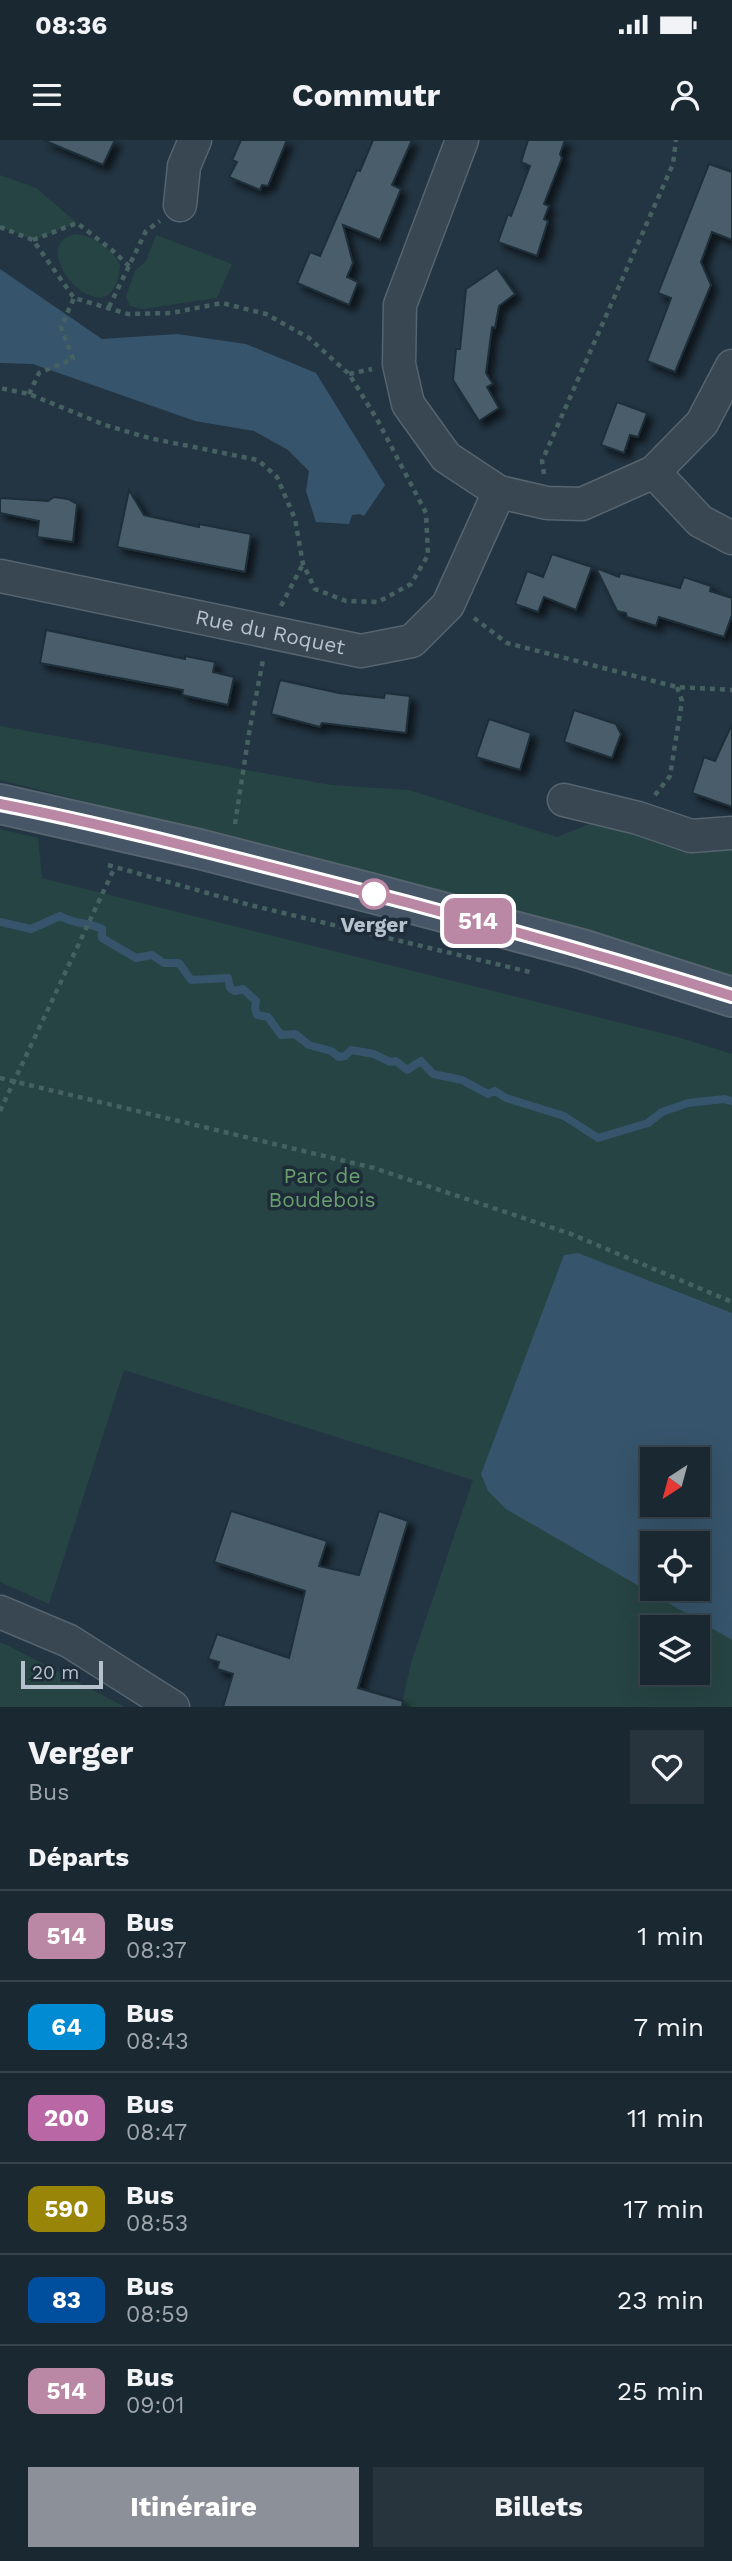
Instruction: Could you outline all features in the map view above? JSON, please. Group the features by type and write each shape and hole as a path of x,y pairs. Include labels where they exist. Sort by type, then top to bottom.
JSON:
{"main road":[{"path":"0,804 199,849 372,893 582,949 732,996"}],"street":[{"path":"180,205 184,166 195,140"},
{"path":"462,140 400,305 399,364 408,404 446,457 499,492 547,503 582,503 654,472 702,423 732,366"},
{"path":"654,472 700,521 732,538"},
{"name":"Rue du Roquet","path":"0,576 361,651 412,640 448,605 499,492"},
{"path":"564,800 638,818 691,836 732,833"},
{"path":"0,1612 69,1641 173,1707"}],"path":[{"path":"547,503 542,461 673,164 677,140"},
{"path":"109,307 146,231 180,205"},
{"path":"33,240 77,223 130,267"},
{"path":"0,227 33,240 75,298 128,314 171,313 222,303 266,314 309,338 349,374 378,421 426,513 428,555 411,584 378,602 346,601 315,589 303,564 295,519 277,477 258,460 149,438 105,425 29,394 0,388"},
{"path":"29,394 39,373 73,359 61,327 75,298"},
{"path":"235,828 268,630 303,564"},
{"path":"411,584 475,619 507,643 677,687 732,690"},
{"path":"638,818 670,776 682,701 677,687"},
{"path":"0,1111 116,867 250,905 541,975"},
{"path":"250,905 253,894"},
{"path":"0,1078 374,1168 571,1234 732,1302"}],"green space":[{"path":"0,175 36,188 77,223 33,240 0,227"},
{"path":"75,234 89,237 101,244 112,253 120,265 114,288 103,297 89,295 75,286 63,271 58,256 61,242"},
{"path":"156,235 232,264 217,298 143,309 130,306 126,296 135,271 146,261"},
{"path":"0,726 331,785 409,790 557,837 597,821 694,851 732,850 732,977 275,849 0,780"},
{"name":"Parc de Boudebois","path":"0,829 38,838 42,878 681,1038 732,1054 732,1707 401,1707 411,1663 473,1480 124,1370 49,1604 0,1582"},
{"path":"0,1642 9,1646 125,1707 0,1707"}],"water":[{"path":"0,269 102,339 177,334 246,344 316,373 385,485 364,516 352,515 349,524 316,522 306,491 309,471 288,450 254,431 195,421 33,364 0,363"},
{"path":"578,1253 732,1313 732,1640 710,1627 710,1615 689,1615 665,1601 710,1601 710,1531 640,1531 640,1587 506,1509 488,1491 481,1474 564,1255"}],"building":[{"path":"43,140 115,140 103,165"},
{"path":"241,140 287,140 268,186 262,185 260,190 229,177 237,162 232,160"},
{"path":"373,140 412,140 392,185 401,189 380,240 343,225 353,263 347,277 358,282 349,305 297,283 310,252 320,256"},
{"path":"528,140 565,140 560,154 562,158 544,204 549,206 544,219 548,221 537,256 498,242 530,166 521,162"},
{"path":"709,164 732,172 732,240 712,232 701,262 711,285 675,372 647,361 671,298 658,293"},
{"path":"497,268 515,294 499,306 495,328 492,327 486,373 493,384 487,387 499,408 479,421 453,380 456,349 460,349 466,289"},
{"path":"617,402 647,413 638,437 630,435 624,453 601,445"},
{"path":"129,490 144,515 199,527 199,524 251,534 245,572 117,547"},
{"path":"54,497 68,499 77,504 73,542 37,537 39,521 0,513 0,498 48,501"},
{"path":"552,554 592,567 576,610 544,597 538,612 515,604 527,571 543,577"},
{"path":"596,568 619,577 620,573 680,588 684,577 711,586 710,591 732,598 732,615 724,637 659,617 656,626 627,617 626,613 617,611"},
{"path":"46,630 185,659 185,656 215,662 213,672 234,677 228,705 182,695 183,690 40,663"},
{"path":"280,680 339,693 384,698 385,693 410,696 406,733 322,723 320,727 271,714"},
{"path":"574,710 616,724 621,734 612,758 564,742"},
{"path":"489,719 531,733 520,770 476,757"},
{"path":"732,724 732,807 692,793 704,757 715,761"},
{"path":"231,1511 327,1541 319,1566 359,1575 379,1511 408,1521 358,1688 403,1701 402,1707 223,1707 233,1674 217,1669 219,1662 208,1659 217,1634 289,1658 305,1591 214,1562"}],"waterway":[{"path":"0,922 31,929 60,916 97,927 102,929 102,938 136,958 152,955 164,963 179,963 191,980 228,978 230,988 235,991 243,989 256,1001 257,1015 268,1017 281,1035 295,1034 309,1045 331,1051 339,1057 345,1056 351,1050 374,1054 390,1062 396,1061 407,1070 421,1061 433,1074 462,1080 488,1094 495,1091 506,1098 564,1116 598,1138 648,1123 662,1112 688,1103 724,1099 732,1101"}],"bus line":[{"name":"514","path":"0,804 199,849 372,893 582,949 732,996"}],"place":[{"name":"Verger","path":"374,894"}]}
